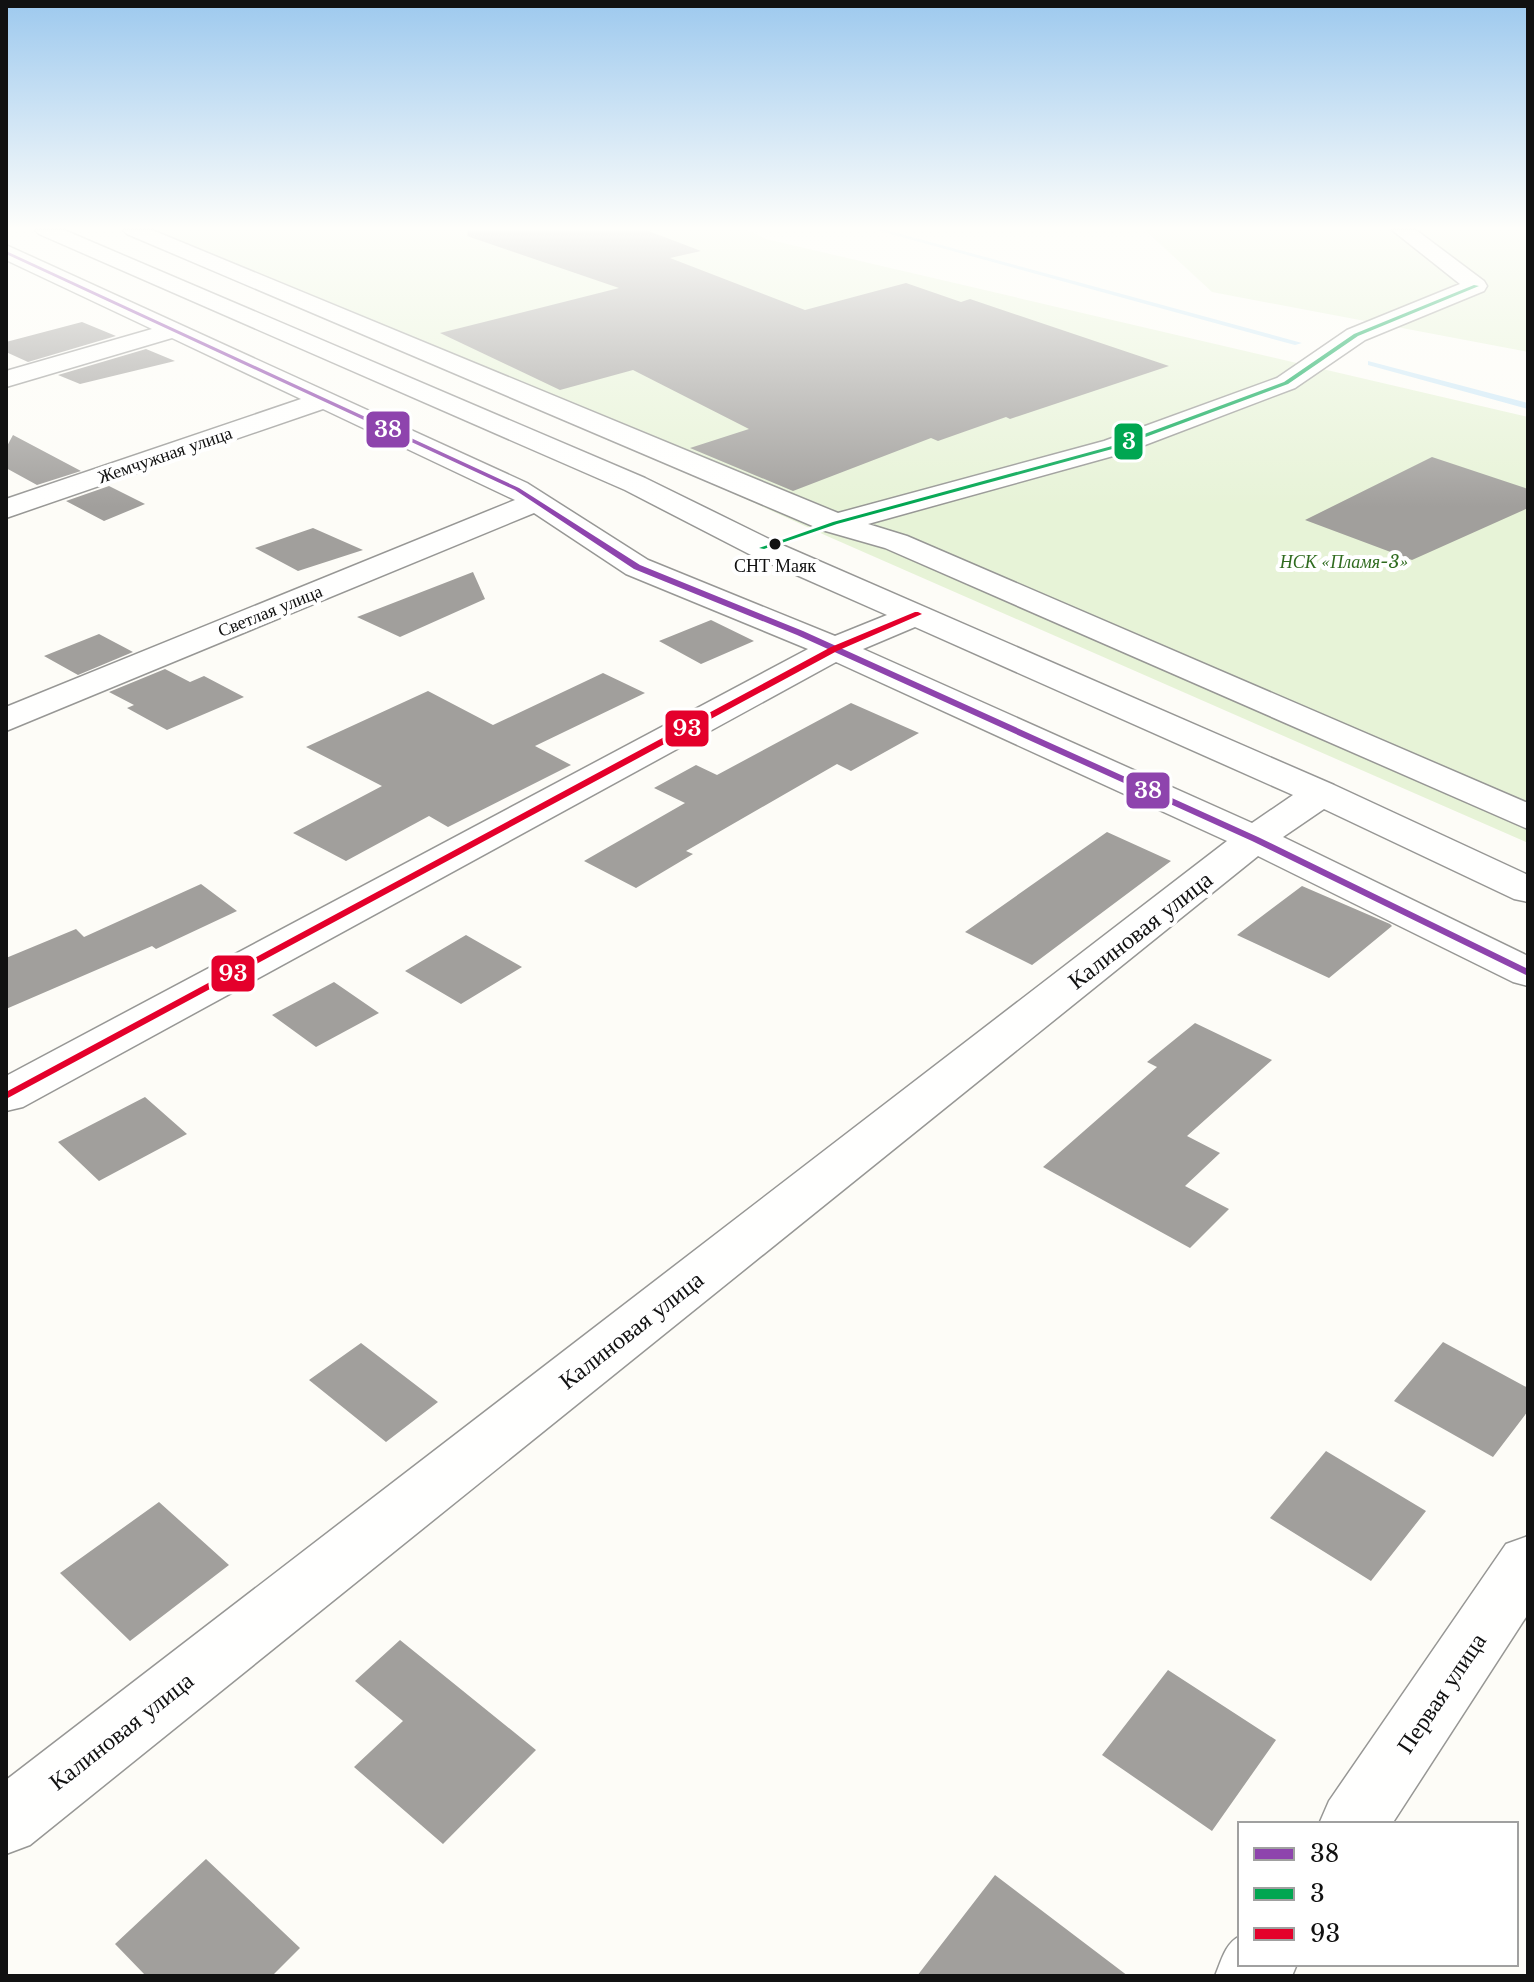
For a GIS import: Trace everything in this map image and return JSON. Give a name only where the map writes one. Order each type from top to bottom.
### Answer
[{"type":"street","points":[[152,322],[517,489],[534,503],[637,567],[834,649],[1255,839],[1528,973]]},
{"type":"street","points":[[256,322],[621,478],[762,548],[1321,793],[1528,890]]},
{"type":"street","points":[[355,322],[835,523],[896,542],[1528,817]]},
{"type":"street","points":[[762,548],[835,523],[1114,447],[1286,383],[1356,335],[1387,322]]},
{"type":"street","points":[[6,379],[171,331]]},
{"type":"street","name":"Жемчужная улица","points":[[6,509],[323,400]]},
{"type":"street","name":"Светлая улица","points":[[6,720],[534,503]]},
{"type":"street","points":[[6,1096],[834,649],[918,614]]},
{"type":"street","name":"Калиновая улица","points":[[6,1822],[1255,839],[1321,793]]},
{"type":"street","name":"Первая улица","points":[[1354,1822],[1528,1562]]},
{"type":"green space","name":"НСК «Пламя-3»","points":[[357,322],[1123,322],[1528,417],[1528,843],[827,536]]},
{"type":"green space","points":[[1373,322],[1528,322],[1528,352]]},
{"type":"building","points":[[80,322],[116,336],[28,362],[6,352],[6,342]]},
{"type":"building","points":[[482,322],[1040,322],[1169,366],[938,441],[931,438],[793,491],[690,448],[749,429],[633,370],[560,390],[440,333]]},
{"type":"building","points":[[146,349],[175,361],[80,384],[58,375]]},
{"type":"building","points":[[13,435],[81,471],[37,485],[6,468],[6,448]]},
{"type":"building","points":[[1432,457],[1528,489],[1528,508],[1412,560],[1305,520]]},
{"type":"building","points":[[109,486],[145,504],[104,521],[66,501]]},
{"type":"building","points":[[313,528],[363,550],[298,571],[255,548]]},
{"type":"building","points":[[473,572],[485,599],[400,637],[357,617]]},
{"type":"building","points":[[711,620],[754,641],[701,664],[659,641]]},
{"type":"building","points":[[99,634],[133,652],[78,675],[44,656]]},
{"type":"building","points":[[165,669],[190,682],[204,676],[244,697],[167,730],[127,708],[134,705],[109,692]]},
{"type":"building","points":[[603,673],[645,693],[535,746],[571,765],[448,827],[429,816],[346,861],[293,833],[382,786],[306,747],[428,691],[493,725]]},
{"type":"building","points":[[851,703],[919,733],[851,771],[837,764],[686,851],[693,854],[636,888],[584,861],[685,803],[654,788],[696,765],[717,775]]},
{"type":"building","points":[[1107,832],[1171,861],[1032,965],[965,932]]},
{"type":"building","points":[[201,884],[237,911],[156,949],[152,946],[6,1009],[6,958],[76,929],[84,937]]},
{"type":"building","points":[[1302,886],[1392,926],[1329,978],[1237,935]]},
{"type":"building","points":[[466,935],[522,967],[461,1004],[405,971]]},
{"type":"building","points":[[334,982],[379,1013],[316,1047],[272,1015]]},
{"type":"building","points":[[1195,1023],[1272,1060],[1187,1136],[1220,1153],[1185,1186],[1229,1209],[1190,1248],[1043,1167],[1157,1067],[1147,1062]]},
{"type":"building","points":[[145,1097],[187,1134],[99,1181],[58,1142]]},
{"type":"building","points":[[1443,1342],[1528,1388],[1528,1411],[1493,1457],[1394,1401]]},
{"type":"building","points":[[361,1343],[438,1402],[386,1442],[309,1380]]},
{"type":"building","points":[[1326,1451],[1426,1511],[1371,1581],[1270,1518]]},
{"type":"building","points":[[159,1502],[229,1565],[130,1641],[60,1573]]},
{"type":"building","points":[[400,1640],[536,1750],[443,1844],[354,1767],[403,1721],[355,1681]]},
{"type":"building","points":[[1168,1670],[1276,1740],[1212,1831],[1102,1755]]},
{"type":"building","points":[[206,1859],[300,1948],[272,1976],[146,1976],[115,1944]]},
{"type":"building","points":[[995,1875],[1128,1976],[917,1976]]},
{"type":"waterway","points":[[1222,322],[1298,343]]},
{"type":"waterway","points":[[1371,363],[1528,406]]},
{"type":"transit line","name":"38","points":[[158,322],[517,489],[637,567],[800,633],[1255,839],[1528,973]]},
{"type":"transit line","name":"3","points":[[762,548],[835,523],[1114,447],[1286,383],[1356,335],[1387,322]]},
{"type":"transit line","name":"93","points":[[6,1096],[834,649],[918,614]]},
{"type":"place","name":"СНТ Маяк","points":[[775,544]]}]
